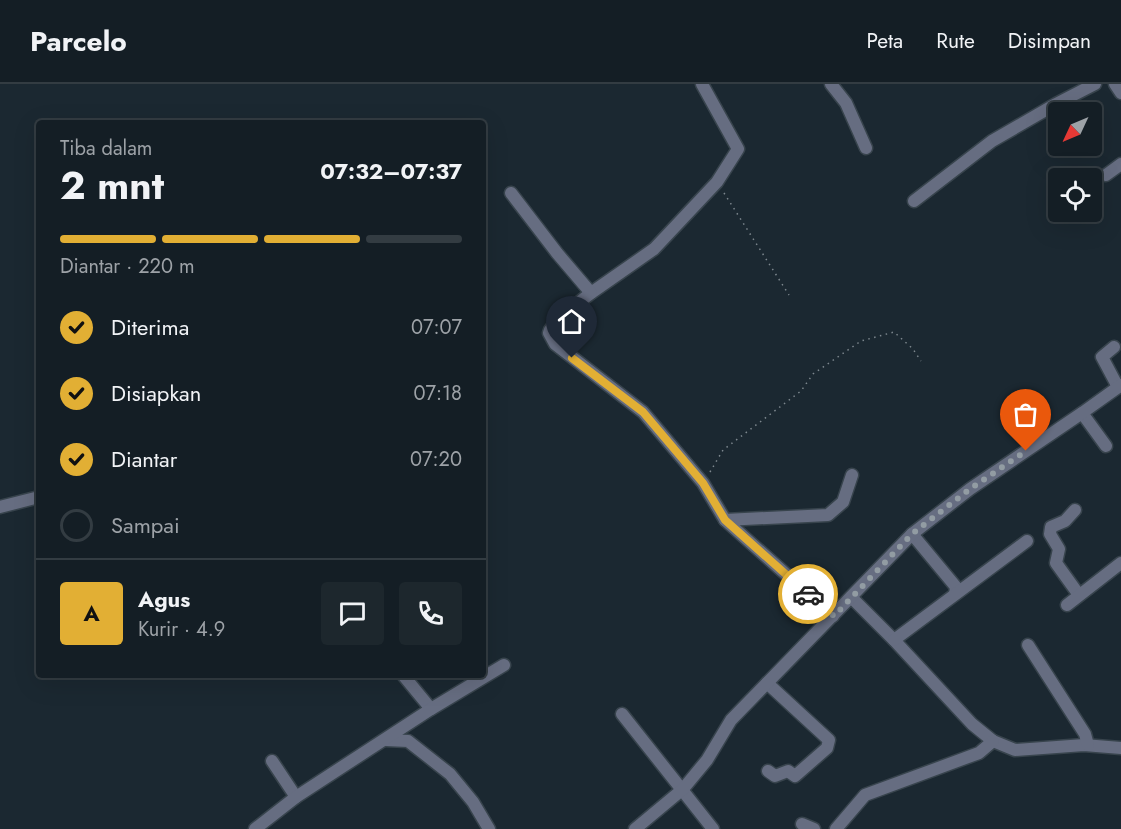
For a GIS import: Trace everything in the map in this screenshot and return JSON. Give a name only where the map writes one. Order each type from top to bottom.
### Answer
[{"type":"street","points":[[702,84],[738,149],[717,182],[654,249],[559,318],[549,333],[555,344],[643,412],[703,483],[725,520],[834,616]]},
{"type":"street","points":[[831,84],[846,103],[866,148]]},
{"type":"street","points":[[914,201],[992,141],[1095,84]]},
{"type":"street","points":[[1115,84],[1121,93]]},
{"type":"street","points":[[1106,175],[1121,164]]},
{"type":"street","points":[[512,193],[556,253],[591,293]]},
{"type":"street","points":[[635,829],[683,789],[707,760],[731,720],[912,534],[970,489],[1119,386],[1102,357],[1114,347]]},
{"type":"street","points":[[1082,413],[1106,446]]},
{"type":"street","points":[[725,520],[828,515],[843,502],[852,475]]},
{"type":"street","points":[[0,507],[36,498]]},
{"type":"street","points":[[1075,510],[1065,520],[1051,527],[1050,534],[1059,549],[1056,563],[1079,596]]},
{"type":"street","points":[[912,534],[956,587],[955,594]]},
{"type":"street","points":[[894,640],[1027,541]]},
{"type":"street","points":[[1067,605],[1121,563]]},
{"type":"street","points":[[851,597],[972,724],[993,741],[1015,750],[1088,745],[1121,748]]},
{"type":"street","points":[[1028,645],[1085,734],[1088,745]]},
{"type":"street","points":[[486,675],[504,664]]},
{"type":"street","points":[[406,678],[431,709]]},
{"type":"street","points":[[256,829],[296,797],[481,678]]},
{"type":"street","points":[[767,683],[829,740],[827,748],[795,777],[788,771],[775,776],[768,771]]},
{"type":"street","points":[[622,714],[713,829]]},
{"type":"street","points":[[386,740],[408,741],[450,774],[473,802],[489,829]]},
{"type":"street","points":[[836,829],[865,795],[980,753],[993,741]]},
{"type":"street","points":[[272,761],[296,797]]},
{"type":"path","points":[[717,182],[789,295]]},
{"type":"path","points":[[703,483],[723,450],[801,391],[813,374],[861,341],[894,332],[921,361]]},
{"type":"way so far","points":[[808,594],[834,616],[912,534],[970,489],[1026,451]]},
{"type":"route","points":[[572,358],[643,412],[703,483],[725,520],[808,594]]}]
